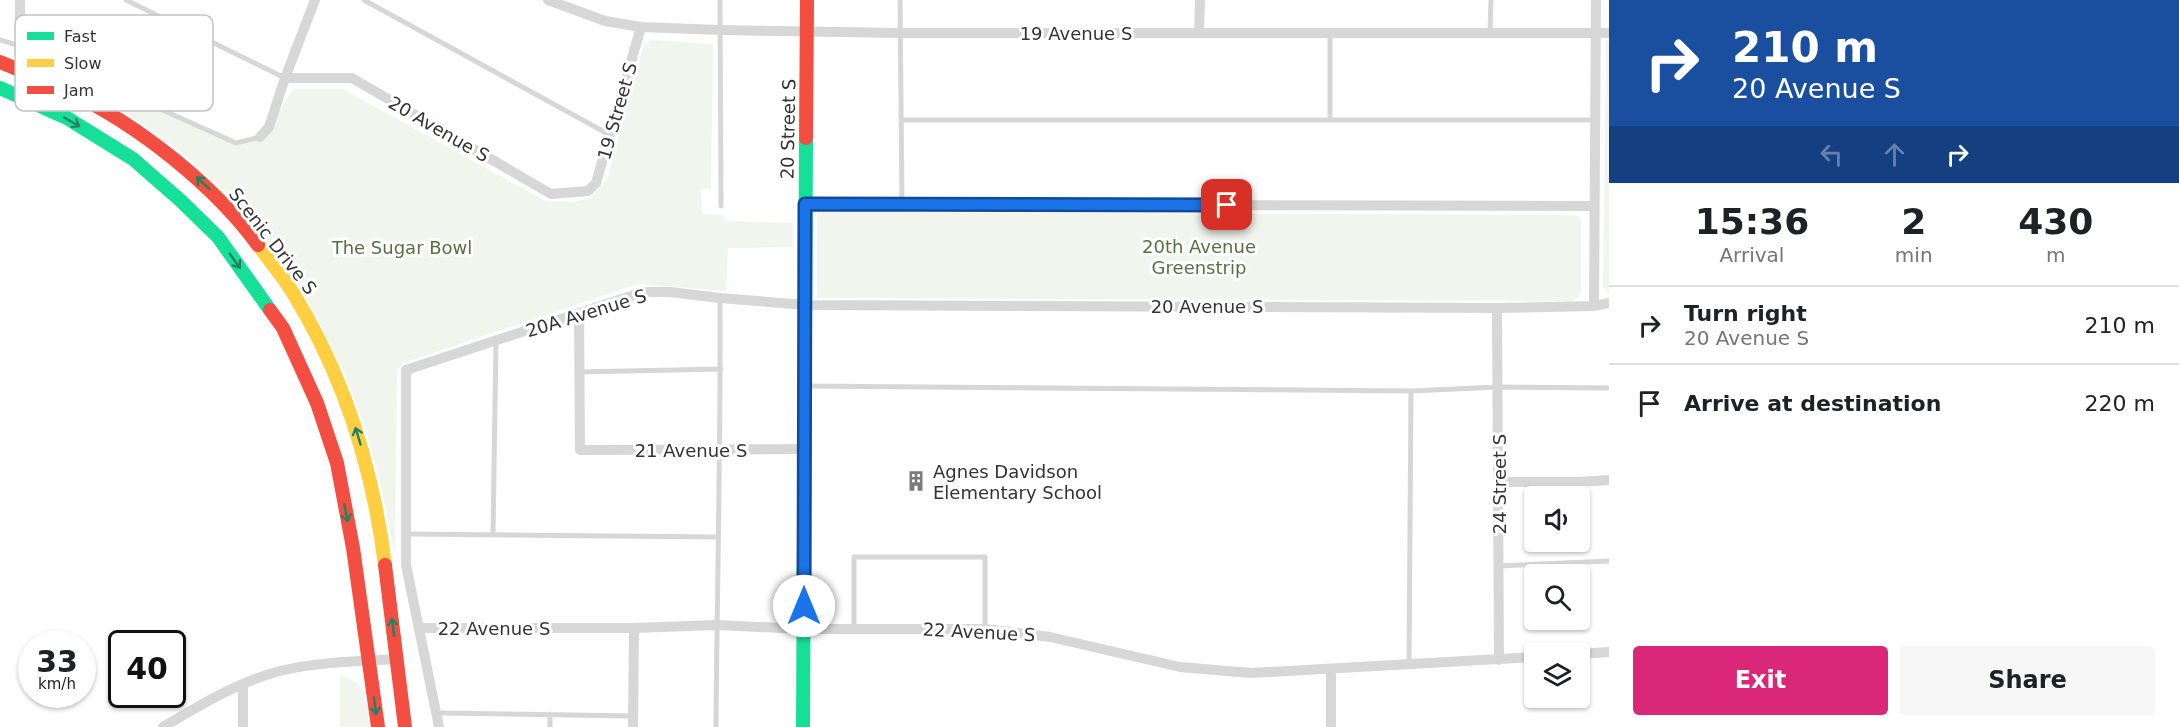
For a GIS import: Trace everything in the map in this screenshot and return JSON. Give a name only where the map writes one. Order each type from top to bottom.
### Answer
[{"type":"main road","name":"20 Street S","points":[[803,727],[807,0]]},
{"type":"main road","name":"Scenic Drive S","points":[[0,62],[15,67]]},
{"type":"main road","points":[[0,88],[15,95]]},
{"type":"main road","points":[[51,111],[67,118],[133,159],[180,200],[218,237],[283,328],[317,403],[337,464],[353,548],[378,727]]},
{"type":"main road","name":"Scenic Drive S","points":[[105,111],[156,144],[225,203],[281,274],[323,344],[336,372],[358,435],[376,508],[405,727]]},
{"type":"street","points":[[260,137],[269,128],[285,78],[315,0]]},
{"type":"street","name":"19 Avenue S","points":[[548,0],[605,21],[641,27],[720,30],[900,33],[1609,33]]},
{"type":"street","points":[[1200,0],[1200,33]]},
{"type":"street","points":[[1594,306],[1596,0]]},
{"type":"street","name":"19 Street S","points":[[588,191],[596,183],[641,27]]},
{"type":"street","name":"20 Avenue S","points":[[285,78],[352,78],[551,194],[588,191]]},
{"type":"street","points":[[805,204],[1594,206]]},
{"type":"street","name":"20A Avenue S","points":[[406,534],[406,370],[644,292],[670,292],[806,305]]},
{"type":"street","name":"20 Avenue S","points":[[806,305],[1497,308],[1594,306],[1609,303]]},
{"type":"street","name":"24 Street S","points":[[1497,308],[1499,660]]},
{"type":"street","points":[[579,314],[579,372]]},
{"type":"street","name":"21 Avenue S","points":[[579,372],[580,450],[803,449]]},
{"type":"street","points":[[1499,482],[1609,480]]},
{"type":"street","points":[[406,534],[406,565],[439,727]]},
{"type":"street","name":"22 Avenue S","points":[[420,628],[634,628],[717,625],[804,629],[985,629],[1050,637],[1180,667],[1251,673],[1524,658]]},
{"type":"street","points":[[633,721],[634,628]]},
{"type":"street","points":[[1590,653],[1609,652]]},
{"type":"street","points":[[163,727],[210,699],[263,676],[288,669],[396,658]]},
{"type":"street","points":[[1331,670],[1331,727]]},
{"type":"street","points":[[243,685],[243,727]]},
{"type":"lane","points":[[126,0],[159,15]]},
{"type":"lane","points":[[364,0],[610,135]]},
{"type":"lane","points":[[720,0],[720,206]]},
{"type":"lane","points":[[900,0],[902,204]]},
{"type":"lane","points":[[1490,33],[1491,0]]},
{"type":"lane","points":[[1330,33],[1330,120]]},
{"type":"lane","points":[[0,40],[15,44]]},
{"type":"lane","points":[[213,41],[285,78]]},
{"type":"lane","points":[[165,111],[236,143],[260,137]]},
{"type":"lane","points":[[902,120],[1595,120]]},
{"type":"lane","points":[[716,727],[721,450],[720,298]]},
{"type":"lane","points":[[493,535],[496,342]]},
{"type":"lane","points":[[579,372],[720,369]]},
{"type":"lane","points":[[804,386],[1411,390],[1498,387],[1609,388]]},
{"type":"lane","points":[[1409,666],[1411,390]]},
{"type":"lane","points":[[406,534],[718,537]]},
{"type":"lane","points":[[854,628],[854,557],[985,557],[985,629]]},
{"type":"lane","points":[[1499,566],[1609,561]]},
{"type":"lane","points":[[437,712],[549,714],[633,721]]},
{"type":"lane","points":[[549,714],[550,727]]},
{"type":"green space","name":"The Sugar Bowl","points":[[653,40],[713,44],[711,189],[701,189],[702,214],[724,215],[725,221],[793,223],[793,247],[728,248],[726,291],[638,284],[403,363],[397,371],[395,555],[381,485],[356,402],[339,361],[296,283],[243,212],[212,180],[169,143],[121,111],[166,111],[236,143],[255,136],[263,130],[293,89],[343,89],[546,201],[573,202],[590,198],[607,179],[644,44]]},
{"type":"green space","points":[[1606,41],[1609,41],[1609,294],[1603,287]]},
{"type":"green space","name":"20th Avenue Greenstrip","points":[[817,212],[1572,215],[1578,216],[1581,220],[1581,292],[1578,298],[1571,301],[817,298]]},
{"type":"green space","points":[[340,676],[357,684],[365,694],[370,727],[340,727]]},
{"type":"traffic: fast","points":[[0,88],[15,95]]},
{"type":"traffic: fast","points":[[51,111],[67,118],[133,159],[180,200],[218,237],[270,310]]},
{"type":"traffic: fast","points":[[803,727],[806,138]]},
{"type":"traffic: slow","points":[[258,245],[293,293],[327,357],[341,390],[354,424],[373,494],[385,565]]},
{"type":"traffic: jam","points":[[806,138],[807,0]]},
{"type":"traffic: jam","points":[[0,62],[15,69]]},
{"type":"traffic: jam","points":[[104,111],[173,158],[220,200],[258,245]]},
{"type":"traffic: jam","points":[[270,310],[283,328],[317,403],[337,463],[353,548],[378,727]]},
{"type":"traffic: jam","points":[[385,565],[405,727]]},
{"type":"place","name":"Agnes Davidson Elementary School","points":[[916,481]]},
{"type":"route","points":[[804,606],[805,204],[1227,205]]}]
